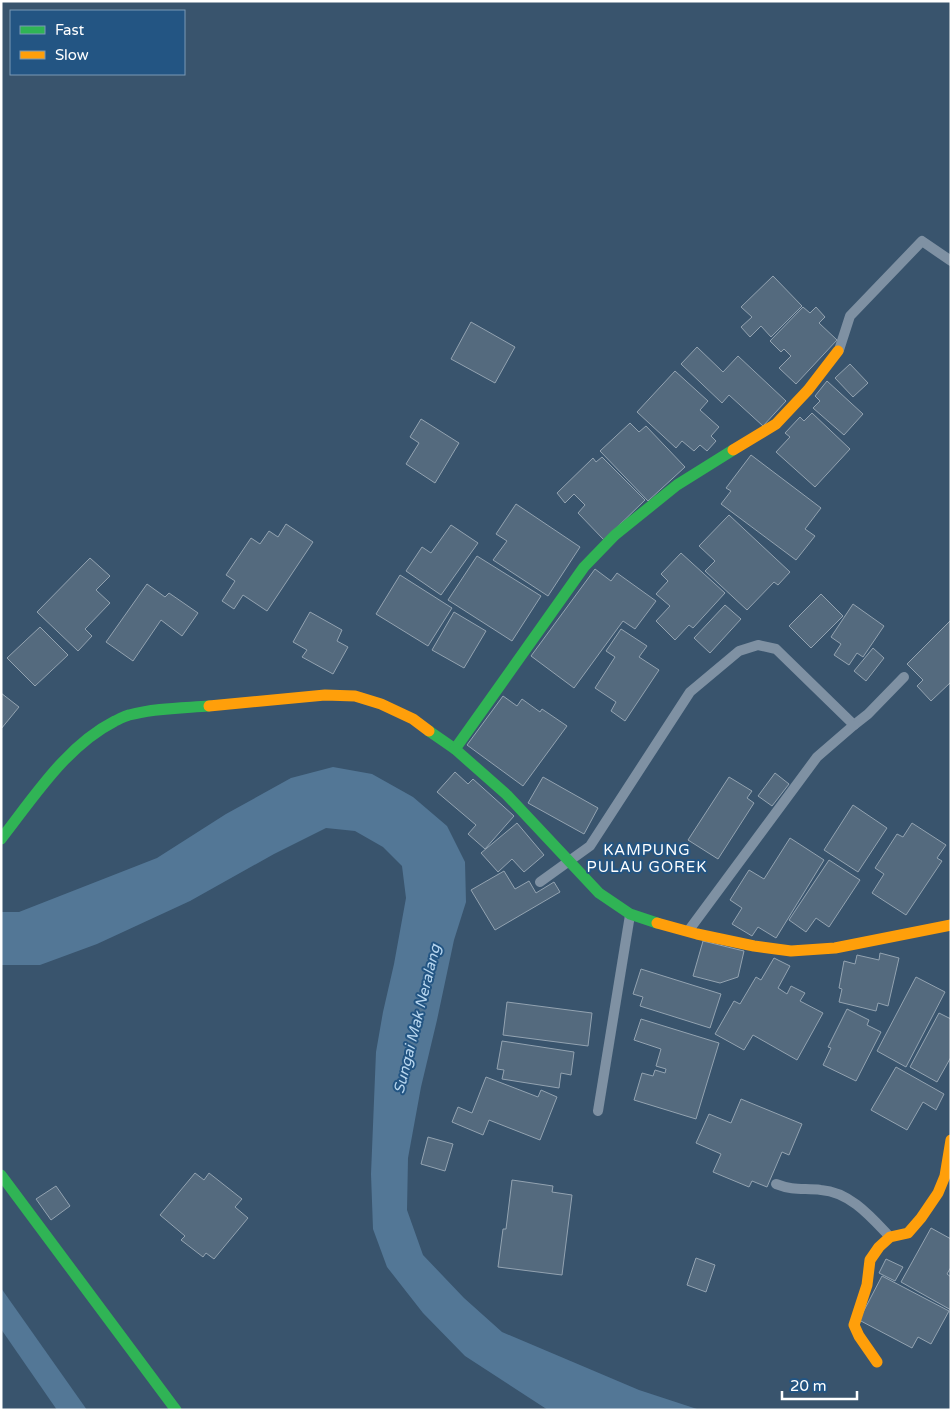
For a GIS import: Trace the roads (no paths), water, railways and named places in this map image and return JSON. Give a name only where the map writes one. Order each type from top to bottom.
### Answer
[{"type":"street","points":[[455,749],[584,567],[601,549],[615,535],[677,485],[776,424],[808,390],[838,351]]},
{"type":"street","points":[[1,839],[58,767],[84,742],[106,726],[128,715],[160,710],[325,695],[355,696],[381,704],[413,719],[455,749],[507,795],[599,893],[630,914],[687,931],[754,946],[791,951],[844,947],[951,924]]},
{"type":"street","points":[[877,1362],[859,1336],[854,1325],[867,1285],[870,1260],[879,1247],[890,1237],[908,1233],[938,1193],[945,1176],[951,1140]]},
{"type":"street","points":[[1,1174],[176,1410]]},
{"type":"lane","points":[[838,351],[850,316],[922,241],[951,261]]},
{"type":"lane","points":[[540,882],[590,846],[690,692],[739,651],[758,645],[776,649],[854,725]]},
{"type":"lane","points":[[687,931],[817,756],[868,714],[904,677]]},
{"type":"lane","points":[[598,1111],[630,914]]},
{"type":"lane","points":[[776,1184],[794,1189],[822,1190],[838,1194],[868,1214],[890,1237]]},
{"type":"water","name":"Sungai Mak Neralang","points":[[333,767],[372,774],[413,797],[447,826],[465,862],[466,902],[454,940],[421,1087],[408,1158],[407,1210],[423,1255],[464,1298],[502,1332],[639,1390],[700,1410],[548,1410],[465,1356],[423,1313],[387,1267],[373,1229],[371,1174],[376,1052],[406,898],[402,866],[383,847],[355,831],[326,828],[274,854],[190,901],[97,944],[40,965],[1,965],[1,912],[19,912],[157,858],[226,814],[291,778]]},
{"type":"water","points":[[1,1288],[87,1410],[57,1410],[1,1329]]},
{"type":"district","name":"KAMPUNG PULAU GOREK","points":[[647,858]]}]
